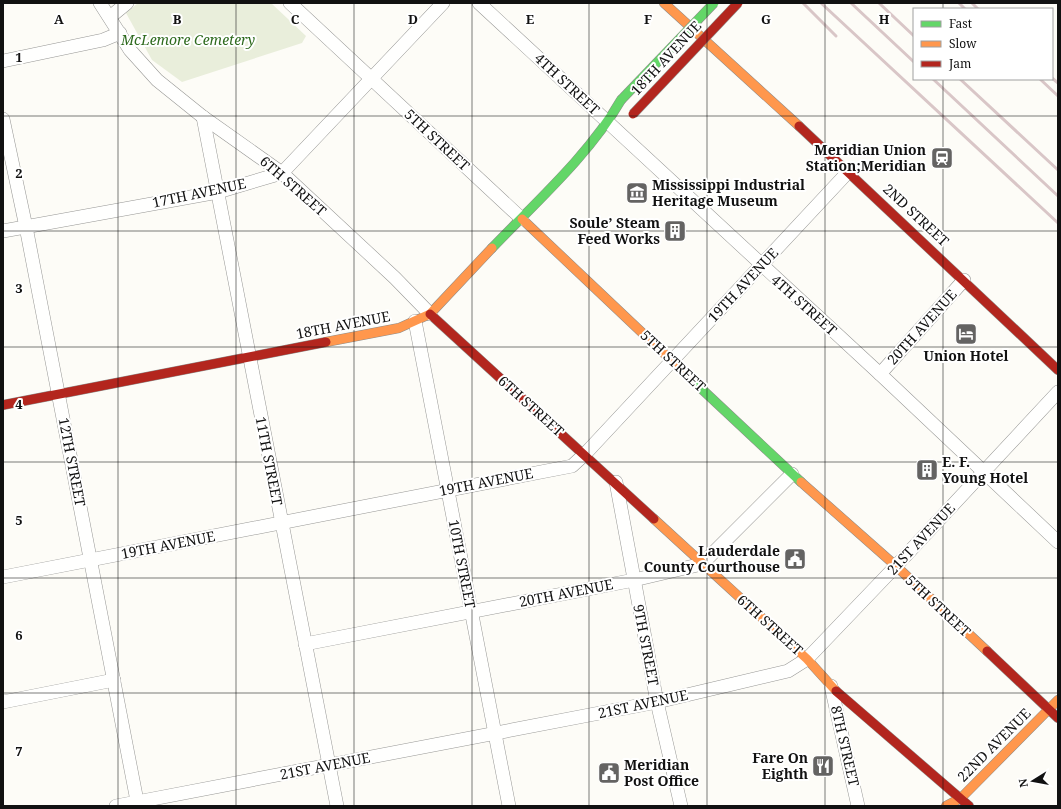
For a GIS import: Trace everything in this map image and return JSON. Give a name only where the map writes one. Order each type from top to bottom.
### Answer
[{"type":"street","name":"6TH STREET","points":[[100,3],[144,66],[157,80],[203,117],[282,173],[395,278],[430,314],[586,454],[702,564],[807,659],[831,686],[969,806]]},
{"type":"street","points":[[110,17],[127,3]]},
{"type":"street","name":"5TH STREET","points":[[290,3],[522,218],[792,474],[896,566],[1058,718]]},
{"type":"street","points":[[282,173],[443,3]]},
{"type":"street","name":"4TH STREET","points":[[479,3],[622,118],[761,266],[880,374],[1058,542]]},
{"type":"street","name":"2ND STREET","points":[[664,3],[849,171],[1058,370]]},
{"type":"street","name":"18TH AVENUE","points":[[622,118],[621,100],[714,3]]},
{"type":"street","name":"18TH AVENUE","points":[[3,405],[399,328],[430,314],[522,218],[738,3]]},
{"type":"street","points":[[3,61],[104,40],[120,33]]},
{"type":"street","name":"11TH STREET","points":[[203,117],[337,806]]},
{"type":"street","name":"12TH STREET","points":[[3,118],[59,394],[138,804]]},
{"type":"street","name":"19TH AVENUE","points":[[3,577],[572,466],[586,454],[849,171]]},
{"type":"street","name":"17TH AVENUE","points":[[3,231],[218,192],[282,173]]},
{"type":"street","name":"20TH AVENUE","points":[[880,374],[964,280]]},
{"type":"street","name":"10TH STREET","points":[[415,321],[509,806]]},
{"type":"street","name":"21ST AVENUE","points":[[116,806],[138,804],[329,765],[657,702],[788,671],[807,659],[1058,392]]},
{"type":"street","points":[[702,564],[792,474]]},
{"type":"street","name":"9TH STREET","points":[[616,482],[657,702],[680,806]]},
{"type":"street","name":"20TH AVENUE","points":[[305,644],[634,580],[702,564]]},
{"type":"street","points":[[3,702],[114,680]]},
{"type":"street","name":"8TH STREET","points":[[831,686],[858,806]]},
{"type":"street","name":"22ND AVENUE","points":[[946,806],[961,798],[1058,700]]},
{"type":"green space","name":"McLemore Cemetery","points":[[138,3],[271,3],[306,36],[302,43],[182,82],[152,60],[126,13]]},
{"type":"railway","points":[[803,3],[836,36]]},
{"type":"railway","points":[[821,3],[1058,223]]},
{"type":"railway","points":[[851,3],[913,61]]},
{"type":"railway","points":[[879,3],[913,35]]},
{"type":"railway","points":[[959,3],[964,8]]},
{"type":"railway","points":[[972,3],[977,8]]},
{"type":"railway","points":[[1053,79],[1058,83]]},
{"type":"railway","points":[[934,80],[1058,196]]},
{"type":"railway","points":[[961,80],[1058,170]]},
{"type":"railway","points":[[1041,80],[1058,96]]},
{"type":"traffic: fast","points":[[621,100],[714,3]]},
{"type":"traffic: fast","points":[[492,248],[544,196],[578,159],[594,140],[621,100]]},
{"type":"traffic: fast","points":[[691,379],[801,482]]},
{"type":"traffic: slow","points":[[664,3],[799,126]]},
{"type":"traffic: slow","points":[[522,219],[691,379]]},
{"type":"traffic: slow","points":[[326,342],[399,328],[430,314],[492,248]]},
{"type":"traffic: slow","points":[[801,482],[896,566],[987,651]]},
{"type":"traffic: slow","points":[[654,519],[807,659],[836,691]]},
{"type":"traffic: slow","points":[[946,806],[961,798],[1058,700]]},
{"type":"traffic: jam","points":[[633,114],[738,3]]},
{"type":"traffic: jam","points":[[799,126],[1058,370]]},
{"type":"traffic: jam","points":[[430,314],[654,519]]},
{"type":"traffic: jam","points":[[3,405],[326,342]]},
{"type":"traffic: jam","points":[[987,651],[1058,718]]},
{"type":"traffic: jam","points":[[836,691],[969,806]]},
{"type":"place","name":"Meridian Union Station;Meridian","points":[[942,158]]},
{"type":"place","name":"Mississippi Industrial Heritage Museum","points":[[637,193]]},
{"type":"place","name":"Soule’ Steam Feed Works","points":[[675,231]]},
{"type":"place","name":"Union Hotel","points":[[966,334]]},
{"type":"place","name":"E. F. Young Hotel","points":[[927,470]]},
{"type":"place","name":"Lauderdale County Courthouse","points":[[795,559]]},
{"type":"place","name":"Fare On Eighth","points":[[823,766]]},
{"type":"place","name":"Meridian Post Office","points":[[609,773]]}]
